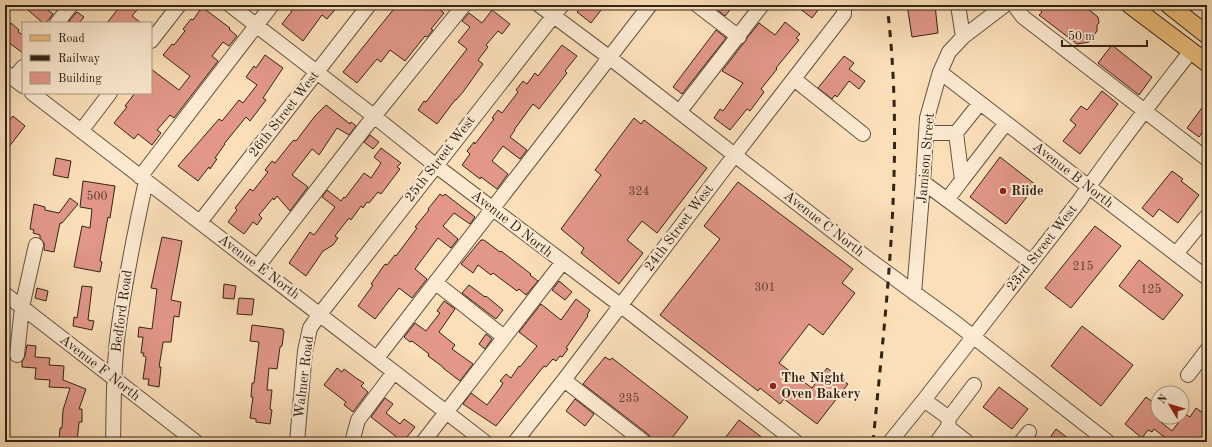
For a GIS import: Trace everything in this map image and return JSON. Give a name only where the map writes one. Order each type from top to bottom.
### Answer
[{"type":"main road","points":[[1130,5],[1207,63]]},
{"type":"main road","points":[[1169,5],[1207,35]]},
{"type":"street","points":[[58,22],[71,5]]},
{"type":"street","points":[[152,40],[179,5]]},
{"type":"street","name":"Avenue D North","points":[[230,5],[435,165],[562,263],[620,305],[796,442]]},
{"type":"street","points":[[143,179],[272,5]]},
{"type":"street","name":"26th Street West","points":[[200,222],[369,5]]},
{"type":"street","points":[[258,266],[367,125],[464,5]]},
{"type":"street","name":"Avenue C North","points":[[539,5],[558,10],[610,58],[1108,442]]},
{"type":"street","points":[[377,358],[650,5]]},
{"type":"street","points":[[697,5],[738,37]]},
{"type":"street","points":[[680,111],[762,5]]},
{"type":"street","points":[[958,5],[963,37]]},
{"type":"street","name":"Jamison Street","points":[[914,293],[927,118],[940,72],[949,52],[963,37],[1005,5]]},
{"type":"street","points":[[1014,5],[1023,17],[1207,159]]},
{"type":"street","name":"25th Street West","points":[[320,314],[435,165],[558,10]]},
{"type":"street","name":"24th Street West","points":[[514,442],[564,380],[735,154],[794,79],[844,10]]},
{"type":"street","name":"23rd Street West","points":[[890,442],[1079,201],[1144,111],[1192,51]]},
{"type":"street","points":[[14,79],[22,68]]},
{"type":"street","name":"Avenue B North","points":[[940,72],[1207,278]]},
{"type":"street","points":[[794,79],[863,134]]},
{"type":"street","name":"Avenue E North","points":[[33,94],[486,442]]},
{"type":"street","points":[[81,131],[109,94]]},
{"type":"street","points":[[962,180],[956,133],[980,103]]},
{"type":"street","points":[[947,200],[1006,123]]},
{"type":"street","points":[[926,132],[956,133]]},
{"type":"street","name":"Bedford Road","points":[[113,442],[115,379],[119,326],[143,179]]},
{"type":"street","points":[[923,182],[1031,262]]},
{"type":"street","points":[[1176,254],[1206,217]]},
{"type":"street","points":[[17,355],[22,307],[36,245]]},
{"type":"street","points":[[423,442],[562,263]]},
{"type":"street","points":[[436,283],[504,337]]},
{"type":"street","name":"Avenue F North","points":[[5,294],[196,442]]},
{"type":"street","name":"Walmer Road","points":[[297,442],[305,351],[310,328],[320,314]]},
{"type":"street","points":[[1188,375],[1207,350]]},
{"type":"street","points":[[352,442],[358,420],[394,372]]},
{"type":"street","points":[[564,380],[644,442]]},
{"type":"street","points":[[937,442],[974,385]]},
{"type":"street","points":[[924,400],[967,442]]},
{"type":"building","points":[[22,5],[41,5],[53,14],[47,22],[42,22]]},
{"type":"building","points":[[121,5],[141,5],[132,16],[140,22],[108,22]]},
{"type":"building","points":[[284,5],[339,5],[327,19],[322,15],[303,41],[282,24],[292,11]]},
{"type":"building","points":[[397,5],[434,5],[444,13],[431,29],[433,30],[427,37],[425,36],[405,61],[390,50],[381,62],[377,59],[357,83],[343,72]]},
{"type":"building","points":[[583,5],[605,5],[591,23],[577,12]]},
{"type":"building","points":[[711,5],[734,5],[725,16]]},
{"type":"building","points":[[795,5],[822,5],[812,18]]},
{"type":"building","points":[[907,5],[935,5],[938,33],[912,37]]},
{"type":"building","points":[[1037,5],[1083,5],[1098,17],[1099,23],[1097,25],[1097,31],[1089,42],[1077,44],[1039,15],[1042,12]]},
{"type":"building","points":[[202,7],[230,28],[229,29],[237,36],[229,46],[223,42],[212,56],[218,61],[174,118],[170,115],[157,130],[161,133],[152,145],[138,134],[134,139],[114,123],[127,107],[125,106],[134,94],[152,94],[152,70],[179,90],[190,76],[163,55],[172,44],[174,45],[185,31],[183,29],[191,19],[193,20]]},
{"type":"building","points":[[492,10],[510,24],[502,34],[498,31],[486,45],[488,47],[478,60],[483,64],[437,124],[418,110],[424,101],[426,102],[467,49],[458,42],[470,27],[462,21],[469,13],[482,23]]},
{"type":"building","points":[[77,12],[84,17],[80,22],[69,21]]},
{"type":"building","points":[[5,22],[10,25],[11,23],[19,30],[18,32],[22,34],[22,52],[5,40]]},
{"type":"building","points":[[785,22],[800,34],[796,38],[799,40],[761,89],[764,92],[750,111],[747,109],[730,130],[714,118],[720,109],[723,111],[743,83],[722,71],[759,23],[775,35]]},
{"type":"building","points":[[716,30],[726,38],[682,94],[673,87]]},
{"type":"building","points":[[562,45],[577,56],[565,71],[567,73],[539,109],[533,104],[510,137],[527,150],[520,159],[503,146],[492,161],[508,174],[497,189],[481,177],[480,179],[462,165],[470,154],[467,151],[474,142],[475,144],[494,119],[492,118],[498,110],[502,113],[518,92],[516,90],[523,81],[527,84],[535,73],[538,76]]},
{"type":"building","points":[[1112,45],[1152,77],[1139,95],[1098,63]]},
{"type":"building","points":[[265,55],[283,68],[263,98],[266,100],[250,121],[246,117],[224,144],[215,158],[217,159],[210,169],[209,167],[198,181],[178,166],[219,119],[222,121],[239,100],[243,103],[257,85],[246,77],[254,66],[256,68]]},
{"type":"building","points":[[844,56],[854,63],[849,69],[865,81],[859,89],[849,81],[837,97],[835,95],[832,99],[818,88]]},
{"type":"building","points":[[1102,91],[1118,104],[1080,154],[1063,141],[1076,125],[1070,120],[1081,106],[1087,110]]},
{"type":"building","points":[[1207,101],[1207,126],[1199,137],[1187,128]]},
{"type":"building","points":[[326,105],[350,124],[351,122],[356,126],[349,135],[337,128],[319,155],[312,149],[292,175],[308,187],[290,211],[277,196],[274,200],[273,198],[259,215],[262,218],[257,225],[253,222],[244,234],[228,222],[237,210],[235,208],[250,189],[253,191],[268,172],[265,170],[272,161],[275,163],[291,143],[294,140],[296,141],[315,116]]},
{"type":"building","points":[[13,116],[25,126],[5,152],[5,125]]},
{"type":"building","points":[[634,118],[641,124],[644,120],[707,168],[657,233],[642,221],[627,240],[643,253],[619,284],[581,253],[584,248],[561,229],[601,175],[595,170]]},
{"type":"building","points":[[370,135],[379,142],[373,149],[364,142]]},
{"type":"building","points":[[381,148],[401,163],[397,167],[400,169],[381,194],[378,192],[363,208],[361,206],[351,220],[349,218],[335,236],[338,238],[333,245],[323,251],[306,276],[289,263],[310,232],[314,235],[335,207],[322,197],[327,190],[341,201],[364,173],[371,178],[381,163],[374,157]]},
{"type":"building","name":"Riide","points":[[1000,157],[1036,185],[1006,224],[970,197]]},
{"type":"building","points":[[56,158],[71,161],[68,178],[53,175]]},
{"type":"building","points":[[1172,171],[1183,179],[1181,181],[1199,195],[1178,223],[1159,209],[1153,217],[1142,208]]},
{"type":"building","points":[[83,181],[115,186],[110,218],[108,217],[100,261],[102,262],[100,272],[74,267],[82,226],[90,228],[92,209],[80,207]]},
{"type":"building","points":[[738,182],[853,269],[842,283],[855,293],[823,335],[809,324],[779,363],[812,388],[827,368],[848,384],[817,424],[784,399],[780,404],[760,388],[758,391],[660,315],[720,239],[704,226]]},
{"type":"building","points":[[440,194],[443,196],[445,194],[475,217],[470,224],[454,213],[443,226],[458,239],[451,248],[438,238],[415,269],[427,279],[412,298],[399,288],[375,319],[358,306],[373,285],[371,284],[385,264],[387,265],[395,255],[396,256],[417,228],[415,227]]},
{"type":"building","points":[[70,198],[78,204],[62,223],[60,223],[54,252],[44,250],[44,243],[40,238],[40,235],[33,233],[34,230],[30,229],[34,204],[45,207],[45,210],[59,213]]},
{"type":"building","points":[[1095,226],[1121,246],[1071,308],[1045,288]]},
{"type":"building","points":[[162,237],[182,241],[171,300],[181,302],[179,317],[174,316],[171,342],[163,342],[159,367],[161,367],[159,387],[148,385],[149,379],[143,379],[146,358],[143,356],[144,353],[141,353],[143,337],[138,337],[139,327],[152,329],[157,289],[151,288]]},
{"type":"building","points":[[481,240],[484,240],[500,252],[501,251],[538,281],[526,295],[519,289],[517,291],[493,273],[491,275],[478,265],[473,273],[461,264]]},
{"type":"building","points":[[1139,260],[1183,295],[1163,320],[1119,286]]},
{"type":"building","points":[[559,281],[572,292],[565,300],[552,290]]},
{"type":"building","points":[[224,284],[236,286],[234,299],[223,298]]},
{"type":"building","points":[[469,285],[485,297],[486,296],[503,310],[496,319],[462,293]]},
{"type":"building","points":[[82,286],[92,287],[88,320],[94,321],[92,330],[73,326],[74,317],[77,318]]},
{"type":"building","points":[[37,288],[48,291],[46,301],[35,298]]},
{"type":"building","points":[[239,298],[254,299],[252,315],[237,314]]},
{"type":"building","points":[[576,299],[590,310],[587,315],[588,316],[566,348],[568,349],[562,357],[560,356],[556,361],[553,359],[546,367],[544,366],[496,426],[463,404],[471,393],[487,405],[503,383],[500,381],[506,374],[511,378],[519,366],[520,367],[537,346],[519,332],[541,304],[561,320]]},
{"type":"building","points":[[444,301],[455,309],[439,332],[455,345],[452,349],[473,364],[460,381],[428,356],[429,354],[404,337],[415,323],[426,331],[440,313],[437,311]]},
{"type":"building","points":[[252,325],[283,329],[284,331],[277,369],[269,368],[267,390],[272,390],[270,424],[256,422],[256,419],[250,418],[253,397],[251,397],[252,383],[254,383],[259,342],[250,341]]},
{"type":"building","points":[[1082,326],[1133,365],[1101,406],[1051,366]]},
{"type":"building","points":[[486,334],[492,339],[485,349],[479,344]]},
{"type":"building","points":[[27,345],[36,346],[35,357],[50,358],[49,365],[64,366],[63,380],[86,389],[79,409],[82,409],[82,422],[79,422],[77,442],[59,442],[60,428],[62,428],[63,410],[70,388],[49,387],[50,380],[35,379],[36,368],[22,367]]},
{"type":"building","points":[[605,357],[610,360],[612,358],[688,417],[669,442],[652,442],[649,435],[583,384]]},
{"type":"building","points":[[337,368],[342,372],[344,369],[364,383],[361,386],[368,392],[353,412],[344,405],[346,402],[324,385]]},
{"type":"building","points":[[999,387],[1028,409],[1012,429],[983,407]]},
{"type":"building","points":[[1146,397],[1150,400],[1150,425],[1164,425],[1172,431],[1177,425],[1190,425],[1190,417],[1196,408],[1207,416],[1207,442],[1171,442],[1154,429],[1152,432],[1148,430],[1142,438],[1125,424]]},
{"type":"building","points":[[385,398],[393,404],[386,413],[400,424],[404,419],[415,427],[403,442],[371,417]]},
{"type":"building","points":[[575,399],[594,414],[585,426],[566,411]]},
{"type":"building","points":[[739,420],[768,442],[722,442]]},
{"type":"building","points":[[1056,429],[1073,442],[1059,442],[1051,436]]},
{"type":"railway","points":[[873,442],[884,333],[892,224],[894,169],[892,60],[887,5]]},
{"type":"place","name":"Riide","points":[[1003,191]]},
{"type":"place","name":"The Night Oven Bakery","points":[[773,386]]}]
